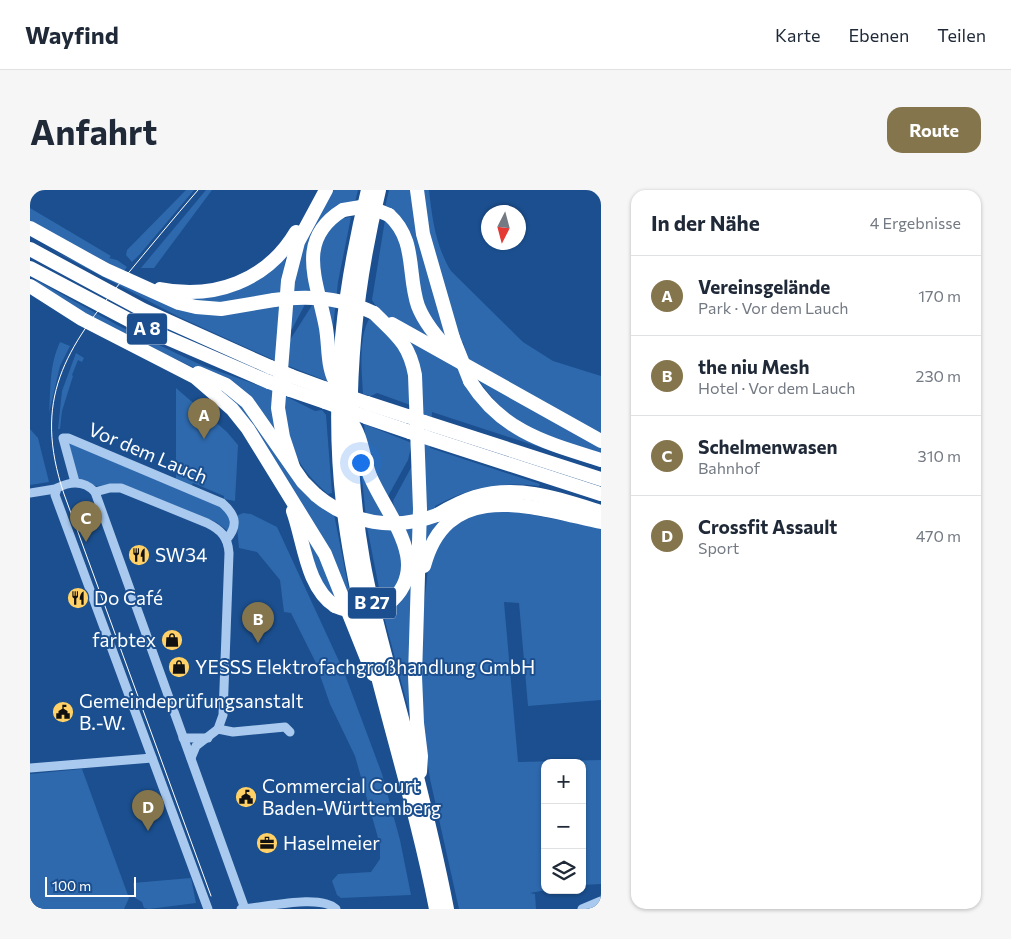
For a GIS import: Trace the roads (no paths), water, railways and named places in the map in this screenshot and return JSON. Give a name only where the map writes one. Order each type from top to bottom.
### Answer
[{"type":"highway","points":[[293,467],[283,437],[278,408],[286,299],[294,256],[326,190]]},
{"type":"highway","name":"B 27","points":[[368,190],[347,295],[339,389],[340,458],[348,538],[363,612],[412,802],[436,909]]},
{"type":"highway","name":"B 27","points":[[379,190],[356,303],[351,358],[349,418],[354,498],[363,562],[377,625],[419,784],[447,909]]},
{"type":"highway","points":[[417,190],[423,234],[453,338],[470,381],[490,408],[512,426],[538,439],[601,460]]},
{"type":"highway","points":[[339,389],[331,372],[326,330],[312,258],[314,242],[320,230],[330,218],[343,210],[367,206],[378,208],[389,215],[402,229],[407,238],[413,285],[422,316],[443,344],[460,361]]},
{"type":"highway","points":[[132,282],[191,293],[216,290],[241,283],[263,270],[280,254],[303,221],[316,209]]},
{"type":"highway","name":"A 8","points":[[30,228],[132,282],[180,303],[209,309],[232,308],[296,297],[319,298],[352,304],[460,361],[601,441]]},
{"type":"highway","name":"A 8","points":[[30,249],[151,314],[270,367],[291,383],[324,402],[407,416],[601,479]]},
{"type":"highway","name":"A 8","points":[[30,268],[144,328],[269,382],[324,388],[410,432],[601,494]]},
{"type":"highway","name":"A 8","points":[[30,286],[82,319],[156,355],[220,382],[239,395],[316,495],[348,515],[373,523],[399,524],[437,515],[466,500],[487,494],[511,491],[540,495],[601,512]]},
{"type":"highway","points":[[374,314],[402,340],[410,355],[414,376],[420,509],[415,676],[417,723],[422,756],[419,784]]},
{"type":"highway","points":[[156,355],[195,377],[226,404],[248,430],[325,554],[367,665],[385,696]]},
{"type":"highway","points":[[287,491],[315,583],[324,597],[335,606],[350,611],[362,612],[388,604],[404,585],[409,560],[404,543],[368,471],[358,430],[349,418]]},
{"type":"highway","name":"A 8","points":[[540,495],[558,493],[601,500]]},
{"type":"highway","points":[[417,596],[428,554],[435,538],[456,517],[474,508],[495,504],[512,504],[601,522]]},
{"type":"street","name":"Vor dem Lauch","points":[[75,482],[62,438],[68,438],[222,504],[232,513],[235,525],[234,531],[226,540],[229,553],[223,707],[218,729]]},
{"type":"street","points":[[30,493],[55,489],[75,482],[87,485],[95,492],[245,909]]},
{"type":"street","points":[[95,492],[110,488],[121,488],[218,528],[226,540]]},
{"type":"street","points":[[55,489],[56,497],[208,909]]},
{"type":"street","points":[[190,758],[196,746],[218,729],[233,732],[286,727],[290,732]]},
{"type":"street","points":[[183,738],[208,738]]},
{"type":"street","points":[[30,768],[152,758]]},
{"type":"street","points":[[582,909],[601,901]]},
{"type":"street","points":[[240,909],[304,902],[329,903],[336,909]]},
{"type":"tram line","points":[[198,190],[104,303],[71,352],[60,377],[53,403],[52,430],[55,460],[64,494],[211,896]]},
{"type":"place","name":"Vereinsgelände","points":[[204,439]]},
{"type":"place","name":"Schelmenwasen","points":[[86,542]]},
{"type":"place","name":"SW34","points":[[139,555]]},
{"type":"place","name":"Do Café","points":[[78,598]]},
{"type":"place","name":"farbtex","points":[[172,640]]},
{"type":"place","name":"the niu Mesh","points":[[258,643]]},
{"type":"place","name":"YESSS Elektrofachgroßhandlung GmbH","points":[[179,667]]},
{"type":"place","name":"Gemeindeprüfungsanstalt B.-W.","points":[[63,712]]},
{"type":"place","name":"Commercial Court Baden-Württemberg","points":[[246,797]]},
{"type":"place","name":"Crossfit Assault","points":[[148,831]]},
{"type":"place","name":"Haselmeier","points":[[267,843]]}]
